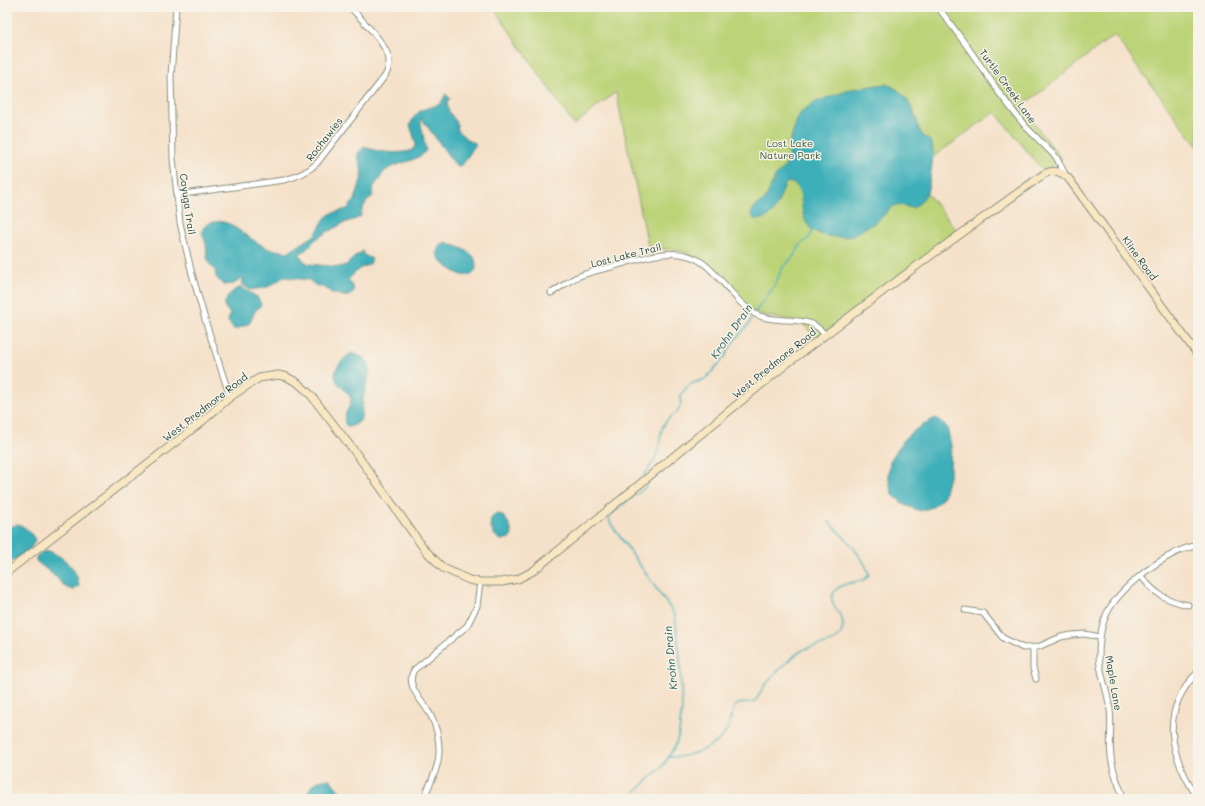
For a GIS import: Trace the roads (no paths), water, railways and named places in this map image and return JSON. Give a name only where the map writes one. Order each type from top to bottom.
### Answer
[{"type":"street","name":"Cayuga Trail","points":[[176,7],[171,76],[173,159],[176,195],[180,223],[192,274],[230,397]]},
{"type":"street","name":"Rochawies","points":[[176,195],[284,180],[307,172],[317,163],[385,76],[388,69],[389,59],[381,42],[350,7]]},
{"type":"street","name":"Turtle Creek Lane","points":[[938,7],[1024,126],[1056,157],[1065,174]]},
{"type":"street","name":"West Predmore Road","points":[[7,572],[199,424],[230,397],[249,384],[266,376],[278,375],[287,377],[298,383],[313,398],[358,456],[425,550],[443,568],[469,580],[480,582],[502,582],[518,579],[533,571],[784,366],[926,259],[1044,174],[1056,170],[1065,174]]},
{"type":"street","name":"Kline Road","points":[[1065,174],[1198,355]]},
{"type":"street","name":"Lost Lake Trail","points":[[551,293],[577,277],[598,270],[659,254],[686,255],[696,258],[712,270],[747,308],[755,313],[764,317],[804,322],[817,326],[826,335]]},
{"type":"street","name":"Maple Lane","points":[[1124,799],[1113,768],[1111,756],[1111,721],[1107,693],[1099,658],[1100,637],[1105,617],[1112,604],[1125,589],[1141,576],[1174,553],[1198,545]]},
{"type":"street","points":[[1141,576],[1155,593],[1174,602],[1188,605]]},
{"type":"street","points":[[423,799],[434,774],[439,751],[438,734],[431,716],[412,687],[410,682],[411,676],[414,670],[467,626],[477,606],[480,582]]},
{"type":"street","points":[[965,610],[984,613],[1003,638],[1023,648],[1033,648],[1072,635],[1085,634],[1100,637]]},
{"type":"street","points":[[1033,648],[1033,668],[1036,679]]},
{"type":"street","points":[[1197,794],[1182,770],[1175,753],[1172,729],[1174,710],[1179,697],[1188,683],[1198,672]]},
{"type":"water","points":[[884,84],[896,89],[905,97],[915,115],[920,131],[930,141],[932,146],[933,157],[929,184],[926,194],[921,202],[912,208],[896,205],[878,221],[850,236],[830,237],[816,232],[809,226],[805,220],[799,191],[795,185],[789,182],[785,184],[778,203],[771,214],[761,219],[754,219],[751,214],[753,209],[758,204],[764,202],[775,177],[787,164],[789,144],[797,119],[802,111],[815,102],[852,89]]},
{"type":"water","points":[[446,94],[450,99],[447,101],[448,110],[457,123],[458,131],[469,141],[476,144],[463,164],[458,167],[456,166],[421,118],[426,150],[423,154],[413,160],[394,166],[384,172],[374,186],[372,193],[373,196],[362,210],[361,216],[340,225],[325,234],[300,253],[303,260],[309,264],[339,267],[346,265],[363,251],[364,255],[372,259],[370,264],[359,269],[348,280],[353,286],[354,291],[349,296],[332,293],[325,288],[315,285],[309,280],[284,277],[268,287],[250,290],[242,284],[243,279],[241,278],[234,284],[223,285],[216,277],[215,270],[210,265],[207,257],[206,244],[202,233],[203,228],[210,223],[220,221],[230,224],[269,249],[289,252],[315,235],[325,218],[330,214],[347,209],[355,200],[362,176],[358,153],[364,147],[388,152],[407,152],[413,150],[416,144],[410,125],[413,119],[422,110],[440,104]]},
{"type":"water","points":[[446,242],[465,250],[474,257],[476,266],[474,272],[470,275],[458,273],[440,259],[437,254],[440,246]]},
{"type":"water","points":[[241,287],[257,297],[261,304],[255,311],[250,323],[237,329],[233,329],[228,321],[230,314],[224,306],[230,294]]},
{"type":"water","points":[[352,353],[361,356],[366,361],[370,371],[362,401],[361,419],[358,423],[349,427],[345,424],[345,416],[350,405],[350,396],[338,383],[335,374],[342,361]]},
{"type":"water","points":[[936,418],[947,427],[951,445],[950,473],[944,496],[933,507],[920,511],[905,505],[892,494],[888,475],[890,461],[904,439],[923,424]]},
{"type":"water","points":[[496,514],[500,514],[507,521],[512,535],[510,538],[501,540],[493,532],[490,524],[491,520]]},
{"type":"water","points":[[18,524],[28,530],[35,540],[31,548],[7,565],[7,528]]},
{"type":"water","points":[[49,551],[65,560],[73,569],[79,586],[74,590],[67,588],[36,561],[36,557],[42,552]]},
{"type":"water","points":[[330,779],[341,793],[340,799],[307,799],[309,790],[314,784]]},
{"type":"waterway","name":"Krohn Drain","points":[[642,478],[654,461],[659,447],[662,428],[667,420],[677,412],[681,404],[681,395],[687,387],[693,383],[705,379],[725,357],[733,342],[749,324],[752,317],[774,286],[783,267],[793,257],[802,243],[809,238],[813,230]]},
{"type":"waterway","name":"Krohn Drain","points":[[628,799],[661,768],[666,761],[676,744],[682,709],[680,658],[675,615],[609,519],[611,514],[647,486]]},
{"type":"waterway","points":[[669,757],[693,754],[717,742],[727,730],[733,710],[737,704],[751,703],[755,701],[765,685],[773,676],[801,651],[828,643],[838,638],[843,626],[840,615],[833,605],[833,595],[841,586],[864,580],[869,574],[857,553],[829,522]]},
{"type":"park label","name":"Lost Lake Nature Park","points":[[790,148]]}]
